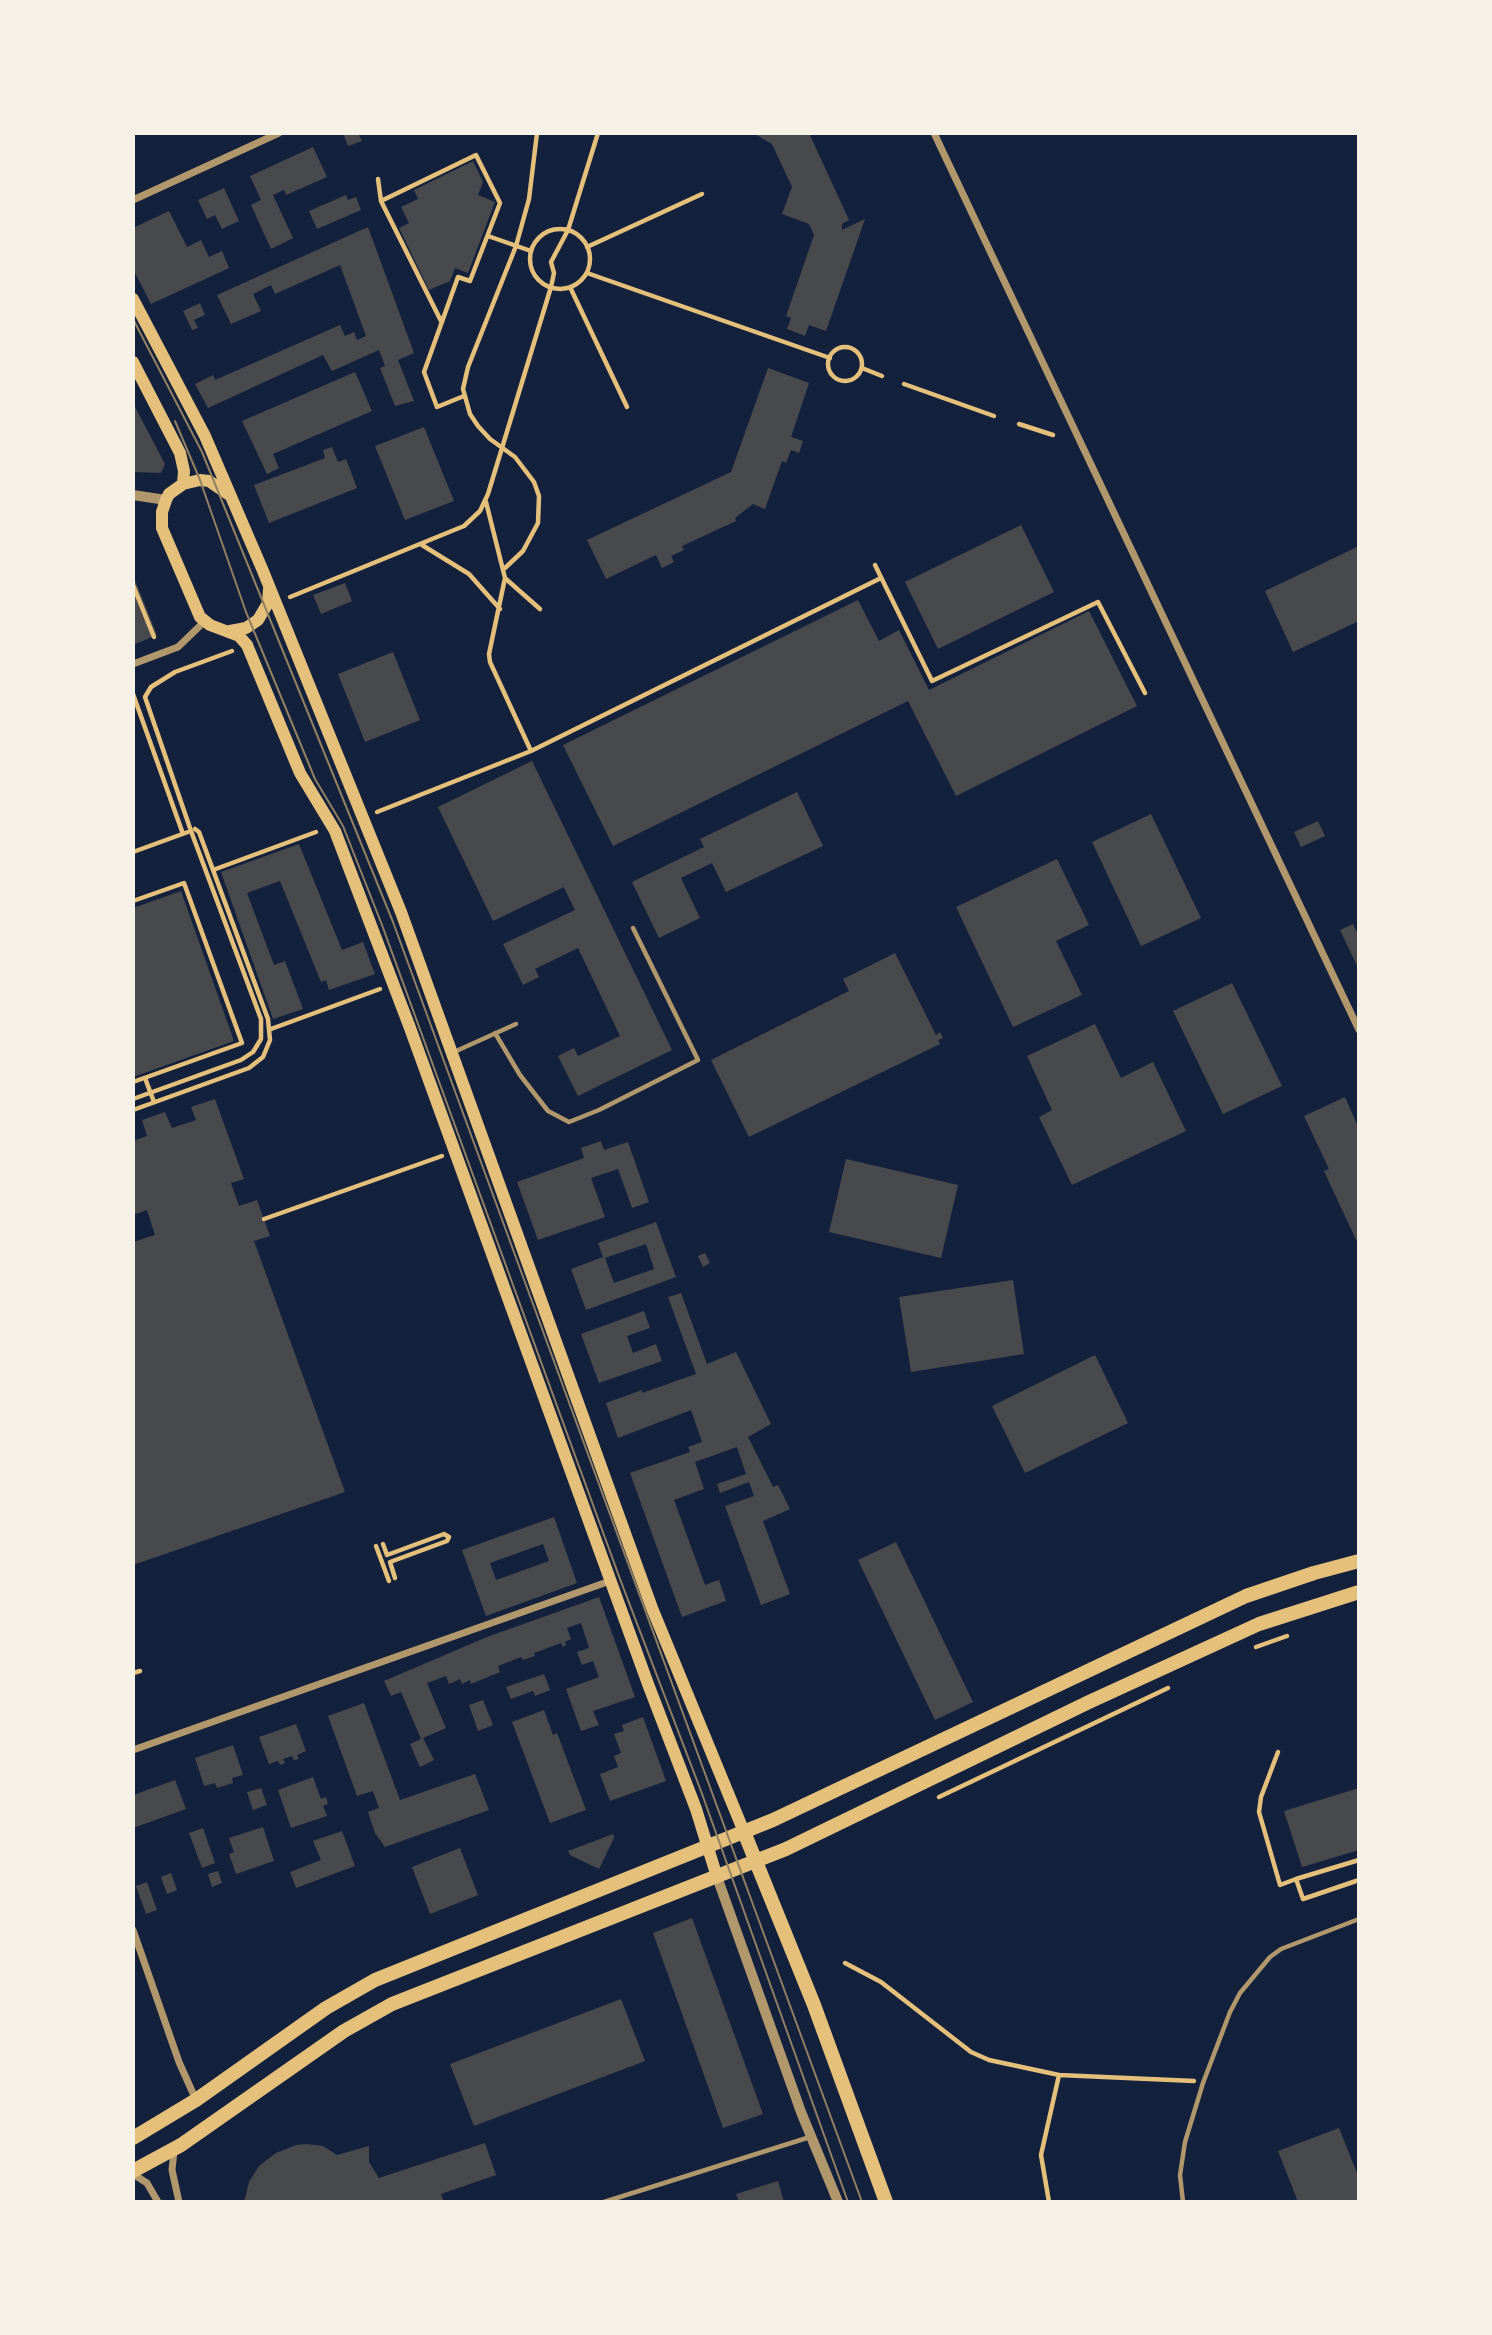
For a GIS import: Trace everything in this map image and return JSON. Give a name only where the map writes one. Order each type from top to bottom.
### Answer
[{"type":"main road","points":[[133,299],[205,436],[396,899],[652,1608],[817,2014],[886,2202]]},
{"type":"main road","points":[[133,362],[180,453],[184,471],[183,484]]},
{"type":"main road","points":[[233,500],[222,488],[209,481],[183,484],[169,494],[166,500],[162,512],[162,528],[197,611],[205,621],[239,636],[247,645],[300,773],[335,831],[424,1066],[717,1877]]},
{"type":"main road","points":[[229,631],[246,628],[263,614],[268,603],[267,582]]},
{"type":"main road","points":[[133,2138],[196,2100],[326,2008],[375,1980],[744,1832],[1246,1596],[1359,1561]]},
{"type":"main road","points":[[133,2172],[174,2150],[344,2031],[392,2004],[756,1861],[1259,1624],[1359,1592]]},
{"type":"street","points":[[133,200],[279,133]]},
{"type":"street","points":[[934,133],[1359,1030]]},
{"type":"street","points":[[133,495],[166,500]]},
{"type":"street","points":[[133,664],[177,647],[205,621]]},
{"type":"street","points":[[133,1750],[610,1581]]},
{"type":"street","points":[[717,1877],[811,2137],[838,2202]]},
{"type":"street","points":[[133,1930],[179,2062],[196,2100]]},
{"type":"street","points":[[174,2150],[172,2170],[179,2202]]},
{"type":"street","points":[[133,2172],[147,2183],[158,2202]]},
{"type":"lane","points":[[495,1034],[520,1075],[548,1111],[569,1122],[599,1110],[698,1060],[633,928]]},
{"type":"lane","points":[[453,1052],[516,1024]]},
{"type":"lane","points":[[1183,2202],[1180,2175],[1185,2142],[1203,2083],[1240,1993],[1270,1957],[1296,1942],[1359,1919]]},
{"type":"lane","points":[[604,2202],[811,2137]]},
{"type":"path","points":[[505,568],[523,551],[530,540],[538,523],[539,496],[534,482],[515,457],[490,439],[470,414],[464,397],[464,380],[516,246],[530,199],[537,133]]},
{"type":"path","points":[[286,600],[470,523],[486,501],[551,287],[554,273],[551,262],[568,230],[598,133]]},
{"type":"path","points":[[381,201],[476,155],[500,203],[470,281],[458,277],[424,372],[437,407],[464,397]]},
{"type":"path","points":[[378,179],[381,201],[442,322]]},
{"type":"path","points":[[587,247],[702,194]]},
{"type":"path","points":[[568,230],[582,239],[587,247],[590,255],[587,273],[570,288],[551,287],[536,276],[532,268],[531,251],[547,233],[568,230]]},
{"type":"path","points":[[488,236],[531,251]]},
{"type":"path","points":[[587,273],[830,358]]},
{"type":"path","points":[[570,288],[627,407]]},
{"type":"path","points":[[842,348],[853,349],[860,356],[862,368],[852,380],[841,380],[829,369],[830,358],[842,348]]},
{"type":"path","points":[[862,368],[882,376]]},
{"type":"path","points":[[904,384],[994,415]]},
{"type":"path","points":[[1018,424],[1053,435]]},
{"type":"path","points":[[486,501],[505,568],[500,609],[489,654],[490,662],[531,751]]},
{"type":"path","points":[[421,545],[469,574],[500,609]]},
{"type":"path","points":[[875,565],[932,681],[1098,602],[1145,693]]},
{"type":"path","points":[[505,578],[540,609]]},
{"type":"path","points":[[373,814],[531,751],[881,578]]},
{"type":"path","points":[[133,585],[154,637]]},
{"type":"path","points":[[133,1098],[247,1056],[261,1039],[261,1019],[145,697],[151,687],[175,672],[236,649]]},
{"type":"path","points":[[133,694],[185,833],[133,852]]},
{"type":"path","points":[[213,870],[324,829]]},
{"type":"path","points":[[133,1110],[255,1065],[267,1051],[271,1029],[199,832],[195,830]]},
{"type":"path","points":[[133,901],[184,883],[242,1043],[133,1082]]},
{"type":"path","points":[[271,1029],[384,988]]},
{"type":"path","points":[[145,1077],[154,1102]]},
{"type":"path","points":[[264,1219],[446,1154]]},
{"type":"path","points":[[383,1544],[387,1555],[444,1534],[449,1537],[447,1541],[390,1562],[395,1578]]},
{"type":"path","points":[[376,1546],[388,1581]]},
{"type":"path","points":[[1250,1650],[1299,1632]]},
{"type":"path","points":[[133,1673],[140,1671]]},
{"type":"path","points":[[931,1801],[1180,1682]]},
{"type":"path","points":[[1278,1752],[1261,1797],[1259,1812],[1280,1885],[1359,1860]]},
{"type":"path","points":[[1296,1879],[1303,1899],[1359,1880]]},
{"type":"path","points":[[845,1963],[881,1982],[971,2052],[989,2060],[1059,2075],[1189,2080],[1203,2083]]},
{"type":"path","points":[[1049,2202],[1041,2155],[1059,2075]]},
{"type":"building","points":[[343,133],[358,133],[362,141],[348,146]]},
{"type":"building","points":[[753,133],[809,133],[849,220],[842,224],[842,230],[865,219],[826,331],[809,325],[805,336],[787,329],[791,318],[786,316],[814,235],[809,224],[782,214],[792,187],[772,144]]},
{"type":"building","points":[[313,147],[327,177],[286,195],[284,190],[273,195],[293,238],[271,249],[251,205],[261,200],[250,176]]},
{"type":"building","points":[[473,161],[483,182],[478,195],[495,202],[468,273],[455,268],[450,281],[429,290],[399,228],[409,223],[401,207],[418,199],[414,190]]},
{"type":"building","points":[[224,188],[239,221],[222,229],[215,215],[207,219],[198,200]]},
{"type":"building","points":[[346,195],[348,200],[356,197],[361,210],[317,229],[309,211]]},
{"type":"building","points":[[169,211],[187,247],[201,240],[209,257],[222,251],[229,268],[151,304],[133,269],[133,228]]},
{"type":"building","points":[[368,227],[414,353],[398,360],[414,401],[395,406],[380,368],[385,366],[379,350],[332,371],[323,355],[208,408],[195,384],[213,375],[215,380],[340,325],[345,336],[354,332],[357,340],[366,336],[340,265],[275,294],[271,285],[253,294],[261,311],[231,324],[217,295]]},
{"type":"building","points":[[200,303],[205,315],[194,320],[198,328],[192,330],[183,311]]},
{"type":"building","points":[[768,368],[809,383],[791,437],[803,441],[799,453],[791,450],[786,463],[782,461],[765,509],[753,504],[735,518],[736,521],[682,546],[684,550],[671,556],[674,562],[662,568],[656,555],[606,579],[587,540],[731,472]]},
{"type":"building","points":[[355,372],[372,411],[273,454],[279,468],[267,474],[242,421]]},
{"type":"building","points":[[133,403],[165,464],[161,473],[133,472]]},
{"type":"building","points":[[424,427],[454,501],[405,520],[375,446]]},
{"type":"building","points":[[332,447],[338,462],[346,459],[357,488],[269,523],[254,485],[325,458],[323,450]]},
{"type":"building","points":[[1021,525],[1054,592],[938,649],[905,582]]},
{"type":"building","points":[[1359,546],[1359,621],[1293,652],[1265,591]]},
{"type":"building","points":[[133,575],[157,635],[133,645]]},
{"type":"building","points":[[345,583],[352,601],[321,614],[313,595]]},
{"type":"building","points":[[858,600],[879,641],[899,630],[929,690],[1089,611],[1137,706],[956,796],[908,701],[613,846],[563,745]]},
{"type":"building","points":[[393,652],[420,720],[365,742],[338,674]]},
{"type":"building","points":[[532,761],[672,1050],[578,1096],[558,1056],[574,1048],[578,1056],[620,1036],[578,948],[535,969],[539,977],[523,985],[503,944],[575,910],[564,887],[493,921],[438,807]]},
{"type":"building","points":[[797,792],[823,846],[726,892],[712,863],[681,878],[700,918],[659,938],[632,882],[704,847],[700,839]]},
{"type":"building","points":[[1151,814],[1201,918],[1141,946],[1092,842]]},
{"type":"building","points":[[1318,821],[1325,836],[1301,847],[1294,832]]},
{"type":"building","points":[[299,844],[342,950],[363,942],[375,974],[329,990],[326,980],[321,982],[280,881],[247,893],[274,965],[285,961],[303,1009],[273,1019],[221,872]]},
{"type":"building","points":[[1057,859],[1089,925],[1056,941],[1082,995],[1013,1027],[956,907]]},
{"type":"building","points":[[181,891],[234,1041],[133,1077],[133,908]]},
{"type":"building","points":[[1353,924],[1359,936],[1359,970],[1340,930]]},
{"type":"building","points":[[895,953],[936,1035],[940,1032],[943,1038],[938,1040],[940,1044],[749,1137],[711,1060],[849,991],[843,979]]},
{"type":"building","points":[[1232,983],[1282,1086],[1223,1114],[1173,1011]]},
{"type":"building","points":[[1095,1024],[1121,1078],[1153,1062],[1186,1131],[1072,1185],[1039,1117],[1052,1110],[1027,1056]]},
{"type":"building","points":[[1345,1097],[1359,1129],[1359,1238],[1356,1240],[1324,1171],[1329,1169],[1304,1116]]},
{"type":"building","points":[[215,1099],[244,1179],[231,1183],[239,1206],[257,1200],[270,1236],[254,1241],[345,1492],[133,1565],[133,1242],[155,1235],[147,1210],[133,1215],[133,1141],[147,1136],[142,1120],[165,1112],[172,1128],[196,1120],[191,1107]]},
{"type":"building","points":[[601,1141],[604,1150],[628,1142],[649,1202],[632,1208],[618,1169],[591,1178],[605,1217],[538,1240],[517,1182],[584,1158],[581,1148]]},
{"type":"building","points":[[846,1159],[958,1185],[941,1258],[829,1232]]},
{"type":"building","points":[[656,1222],[676,1277],[586,1310],[571,1269],[603,1257],[598,1243]],"holes":[[[646,1244],[654,1269],[614,1283],[605,1258]]]},
{"type":"building","points":[[705,1253],[710,1263],[703,1267],[698,1256]]},
{"type":"building","points":[[1013,1280],[1024,1354],[911,1372],[899,1297]]},
{"type":"building","points":[[681,1293],[707,1364],[736,1352],[771,1424],[748,1437],[773,1487],[778,1485],[790,1509],[763,1521],[790,1594],[761,1605],[725,1506],[754,1496],[749,1482],[720,1493],[717,1484],[746,1474],[737,1447],[695,1462],[704,1489],[674,1500],[705,1585],[719,1580],[726,1601],[682,1617],[630,1473],[690,1452],[688,1447],[702,1442],[691,1410],[618,1438],[606,1403],[696,1374],[668,1297]]},
{"type":"building","points":[[644,1311],[650,1328],[627,1336],[633,1353],[656,1344],[662,1361],[599,1383],[581,1334]]},
{"type":"building","points":[[1095,1355],[1128,1423],[1025,1473],[992,1406]]},
{"type":"building","points":[[554,1517],[577,1583],[486,1616],[462,1550]],"holes":[[[543,1544],[549,1561],[496,1580],[490,1563]]]},
{"type":"building","points":[[896,1542],[973,1702],[935,1720],[858,1560]]},
{"type":"building","points":[[599,1597],[635,1697],[593,1711],[599,1725],[581,1731],[566,1689],[599,1677],[593,1661],[582,1665],[577,1652],[589,1648],[581,1623],[567,1628],[571,1639],[565,1642],[563,1647],[561,1643],[534,1653],[535,1656],[523,1660],[521,1657],[498,1666],[500,1672],[471,1684],[470,1680],[462,1684],[460,1679],[449,1684],[446,1676],[427,1683],[446,1728],[423,1738],[434,1760],[420,1767],[410,1744],[421,1739],[401,1692],[391,1696],[384,1681],[487,1637]]},
{"type":"building","points":[[544,1674],[550,1690],[535,1696],[533,1691],[511,1699],[506,1687]]},
{"type":"building","points":[[483,1700],[493,1725],[478,1731],[469,1705]]},
{"type":"building","points":[[364,1703],[400,1800],[475,1774],[489,1810],[385,1847],[375,1833],[368,1812],[379,1808],[373,1791],[357,1796],[328,1716]]},
{"type":"building","points":[[544,1710],[553,1735],[557,1733],[586,1810],[550,1823],[512,1722]]},
{"type":"building","points":[[643,1717],[666,1781],[610,1801],[600,1774],[618,1767],[614,1756],[621,1753],[614,1734],[624,1731],[622,1725]]},
{"type":"building","points":[[296,1724],[306,1751],[297,1755],[299,1759],[294,1760],[292,1756],[283,1759],[285,1763],[280,1765],[278,1761],[269,1764],[259,1737]]},
{"type":"building","points":[[233,1745],[243,1775],[232,1778],[233,1783],[217,1788],[215,1783],[204,1786],[195,1758]]},
{"type":"building","points":[[313,1777],[321,1799],[326,1797],[328,1804],[323,1806],[327,1816],[291,1828],[278,1790]]},
{"type":"building","points":[[175,1780],[186,1809],[133,1828],[133,1795]]},
{"type":"building","points":[[261,1788],[267,1805],[253,1810],[247,1792]]},
{"type":"building","points":[[1359,1788],[1359,1850],[1302,1867],[1284,1811]]},
{"type":"building","points":[[263,1827],[274,1861],[236,1874],[229,1854],[234,1852],[229,1838]]},
{"type":"building","points":[[203,1828],[215,1863],[202,1868],[189,1833]]},
{"type":"building","points":[[342,1831],[355,1866],[296,1888],[290,1872],[321,1860],[313,1841]]},
{"type":"building","points":[[613,1834],[614,1838],[599,1869],[570,1855],[568,1851]]},
{"type":"building","points":[[460,1848],[478,1895],[430,1914],[412,1867]]},
{"type":"building","points":[[218,1871],[222,1883],[212,1887],[208,1874]]},
{"type":"building","points":[[171,1873],[177,1890],[167,1894],[161,1877]]},
{"type":"building","points":[[147,1882],[157,1910],[146,1914],[136,1886]]},
{"type":"building","points":[[692,1918],[763,2114],[723,2128],[653,1933]]},
{"type":"building","points":[[621,1999],[645,2061],[474,2126],[450,2064]]},
{"type":"building","points":[[1339,2128],[1359,2178],[1359,2202],[1298,2202],[1278,2151]]},
{"type":"building","points":[[485,2143],[496,2175],[441,2194],[444,2202],[244,2202],[249,2182],[259,2166],[276,2153],[296,2145],[323,2146],[337,2155],[369,2146],[369,2162],[379,2178]]},
{"type":"building","points":[[778,2181],[784,2202],[739,2202],[736,2194]]},
{"type":"tram line","points":[[133,319],[202,452],[393,922],[862,2202]]},
{"type":"tram line","points":[[175,421],[200,480],[246,612],[315,779],[343,826],[382,925],[620,1579],[701,1791],[848,2202]]}]
